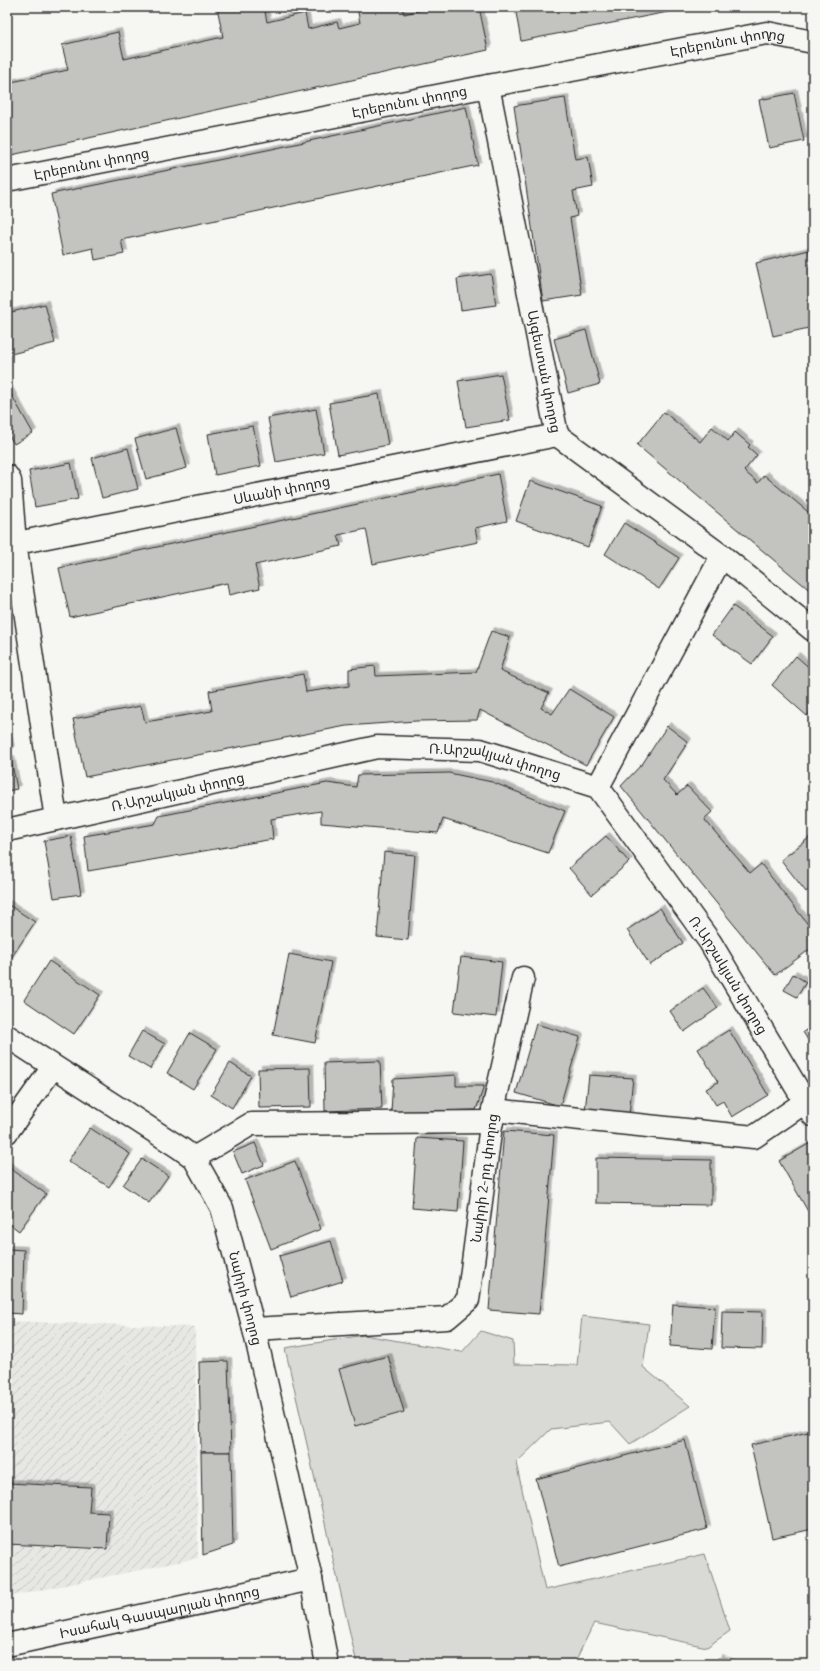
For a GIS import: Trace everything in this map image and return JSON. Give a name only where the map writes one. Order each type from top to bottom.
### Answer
[{"type":"street","name":"Էրեբունու փողոց","points":[[7,180],[767,33],[813,42]]},
{"type":"street","name":"Այգեստան փողոց","points":[[488,86],[557,435],[722,556],[813,630]]},
{"type":"street","name":"Սևանի փողոց","points":[[11,544],[557,435]]},
{"type":"street","points":[[7,476],[10,481],[11,544],[56,819]]},
{"type":"street","points":[[598,787],[722,556]]},
{"type":"street","name":"Ռ.Արշակյան փողոց","points":[[7,830],[377,747],[480,750],[598,787],[710,942],[809,1108]]},
{"type":"street","points":[[194,1158],[251,1124],[493,1116],[523,978]]},
{"type":"street","name":"Նաիրի փողոց","points":[[7,1036],[194,1158],[222,1208],[254,1329],[311,1578],[327,1664]]},
{"type":"street","points":[[7,1132],[53,1067]]},
{"type":"street","name":"Նաիրի 2-րդ փողոց","points":[[254,1329],[447,1318],[468,1300],[493,1116],[754,1137],[809,1108]]},
{"type":"street","name":"Իսահակ Գասպարյան փողոց","points":[[7,1645],[311,1578]]},
{"type":"shaded area","points":[[582,1316],[649,1324],[643,1367],[690,1406],[630,1444],[610,1422],[551,1429],[516,1463],[545,1590],[705,1554],[730,1631],[707,1647],[594,1623],[574,1664],[357,1664],[285,1348],[364,1335],[462,1352],[481,1331],[513,1341],[514,1364],[577,1365]]},
{"type":"shaded area","points":[[7,1321],[195,1327],[198,1558],[7,1597]]},
{"type":"building","points":[[217,7],[264,7],[267,22],[305,13],[308,29],[337,22],[339,28],[360,23],[357,7],[402,7],[404,14],[435,7],[479,7],[488,50],[7,156],[7,83],[68,70],[62,45],[118,32],[124,59],[223,37]]},
{"type":"building","points":[[515,7],[693,7],[521,41]]},
{"type":"building","points":[[794,93],[804,141],[769,148],[759,100]]},
{"type":"building","points":[[565,98],[575,159],[588,157],[593,187],[573,191],[577,216],[570,218],[582,295],[543,301],[514,106]]},
{"type":"building","points":[[466,107],[478,165],[121,240],[124,254],[95,260],[93,248],[63,255],[51,194],[272,149]]},
{"type":"building","points":[[809,250],[813,269],[813,327],[773,336],[756,263]]},
{"type":"building","points":[[491,274],[496,305],[461,310],[457,279]]},
{"type":"building","points":[[45,304],[55,343],[7,355],[7,313]]},
{"type":"building","points":[[586,330],[600,384],[568,393],[554,339]]},
{"type":"building","points":[[501,374],[510,420],[466,427],[458,381]]},
{"type":"building","points":[[7,387],[33,433],[14,444],[7,432]]},
{"type":"building","points":[[379,394],[388,445],[338,455],[329,403]]},
{"type":"building","points":[[316,409],[324,453],[276,462],[268,418]]},
{"type":"building","points":[[664,412],[700,442],[712,427],[728,441],[735,432],[750,445],[748,447],[757,455],[744,471],[758,483],[764,475],[813,516],[813,593],[637,445]]},
{"type":"building","points":[[253,426],[261,466],[215,475],[208,434]]},
{"type":"building","points":[[176,428],[187,468],[146,479],[135,439]]},
{"type":"building","points":[[128,448],[138,489],[102,498],[92,458]]},
{"type":"building","points":[[71,463],[78,499],[35,507],[29,471]]},
{"type":"building","points":[[498,474],[507,521],[475,528],[478,542],[373,564],[366,529],[338,535],[341,546],[255,565],[260,588],[229,595],[227,583],[70,617],[59,568]]},
{"type":"building","points":[[530,481],[602,506],[588,547],[516,521]]},
{"type":"building","points":[[624,523],[679,558],[659,589],[605,554]]},
{"type":"building","points":[[733,606],[773,636],[752,664],[712,635]]},
{"type":"building","points":[[491,631],[510,637],[500,671],[549,693],[541,708],[552,714],[569,689],[614,717],[586,765],[480,710],[477,720],[416,721],[346,726],[85,777],[73,719],[141,706],[145,722],[212,711],[209,691],[303,674],[306,692],[349,686],[349,669],[375,666],[376,676],[476,672]]},
{"type":"building","points":[[796,656],[813,671],[813,708],[807,716],[772,685]]},
{"type":"building","points":[[667,726],[688,742],[663,780],[677,795],[687,786],[712,812],[704,819],[750,873],[761,864],[813,931],[813,947],[775,975],[621,786],[643,763]]},
{"type":"building","points":[[7,732],[11,751],[7,751]]},
{"type":"building","points":[[11,759],[17,789],[7,791],[7,760]]},
{"type":"building","points":[[449,773],[492,782],[565,811],[548,853],[443,819],[438,833],[321,823],[321,811],[271,819],[273,839],[88,871],[84,836],[155,824],[159,816],[327,783],[356,787],[358,775]]},
{"type":"building","points":[[813,835],[813,886],[806,892],[781,860]]},
{"type":"building","points":[[71,836],[81,894],[54,898],[44,841]]},
{"type":"building","points":[[606,836],[629,862],[592,895],[569,868]]},
{"type":"building","points":[[384,852],[415,855],[408,940],[377,937]]},
{"type":"building","points":[[7,904],[35,922],[7,964]]},
{"type":"building","points":[[660,908],[683,943],[650,965],[627,930]]},
{"type":"building","points":[[289,954],[331,962],[315,1043],[273,1035]]},
{"type":"building","points":[[461,957],[502,962],[496,1017],[454,1012]]},
{"type":"building","points":[[49,961],[100,995],[74,1034],[24,1000]]},
{"type":"building","points":[[793,974],[806,982],[797,997],[784,990]]},
{"type":"building","points":[[703,988],[718,1008],[684,1032],[670,1011]]},
{"type":"building","points":[[536,1024],[580,1037],[560,1106],[516,1093]]},
{"type":"building","points":[[813,1026],[813,1048],[803,1032]]},
{"type":"building","points":[[729,1030],[768,1095],[732,1117],[723,1101],[716,1105],[706,1089],[718,1082],[698,1049]]},
{"type":"building","points":[[142,1031],[165,1044],[150,1069],[128,1056]]},
{"type":"building","points":[[190,1033],[217,1049],[193,1089],[167,1073]]},
{"type":"building","points":[[380,1061],[382,1109],[325,1111],[324,1063]]},
{"type":"building","points":[[230,1063],[251,1076],[232,1108],[211,1095]]},
{"type":"building","points":[[310,1068],[311,1107],[259,1108],[258,1069]]},
{"type":"building","points":[[456,1075],[456,1086],[484,1086],[476,1110],[391,1112],[393,1079]]},
{"type":"building","points":[[589,1075],[633,1078],[629,1115],[585,1111]]},
{"type":"building","points":[[90,1128],[130,1154],[109,1187],[68,1161]]},
{"type":"building","points":[[504,1131],[554,1135],[539,1314],[489,1310]]},
{"type":"building","points":[[417,1138],[463,1141],[458,1212],[412,1208]]},
{"type":"building","points":[[812,1142],[813,1144],[813,1220],[779,1161]]},
{"type":"building","points":[[255,1143],[264,1165],[242,1174],[233,1152]]},
{"type":"building","points":[[596,1158],[711,1160],[711,1205],[596,1203]]},
{"type":"building","points":[[142,1159],[168,1176],[149,1203],[123,1185]]},
{"type":"building","points":[[295,1161],[321,1229],[271,1249],[245,1180]]},
{"type":"building","points":[[7,1166],[46,1194],[19,1231],[7,1222]]},
{"type":"building","points":[[331,1241],[343,1281],[291,1297],[279,1256]]},
{"type":"building","points":[[7,1249],[24,1250],[22,1314],[7,1313]]},
{"type":"building","points":[[673,1304],[715,1307],[712,1349],[670,1346]]},
{"type":"building","points":[[722,1311],[763,1312],[762,1349],[721,1348]]},
{"type":"building","points":[[388,1356],[404,1412],[355,1426],[339,1369]]},
{"type":"building","points":[[228,1361],[231,1452],[201,1452],[199,1362]]},
{"type":"building","points":[[813,1431],[813,1529],[772,1538],[751,1445]]},
{"type":"building","points":[[685,1440],[707,1529],[559,1567],[536,1479]]},
{"type":"building","points":[[201,1452],[231,1452],[233,1545],[203,1555]]},
{"type":"building","points":[[7,1483],[91,1487],[89,1512],[109,1513],[107,1549],[7,1544]]},
{"type":"building","points":[[718,1658],[733,1664],[716,1664]]}]
